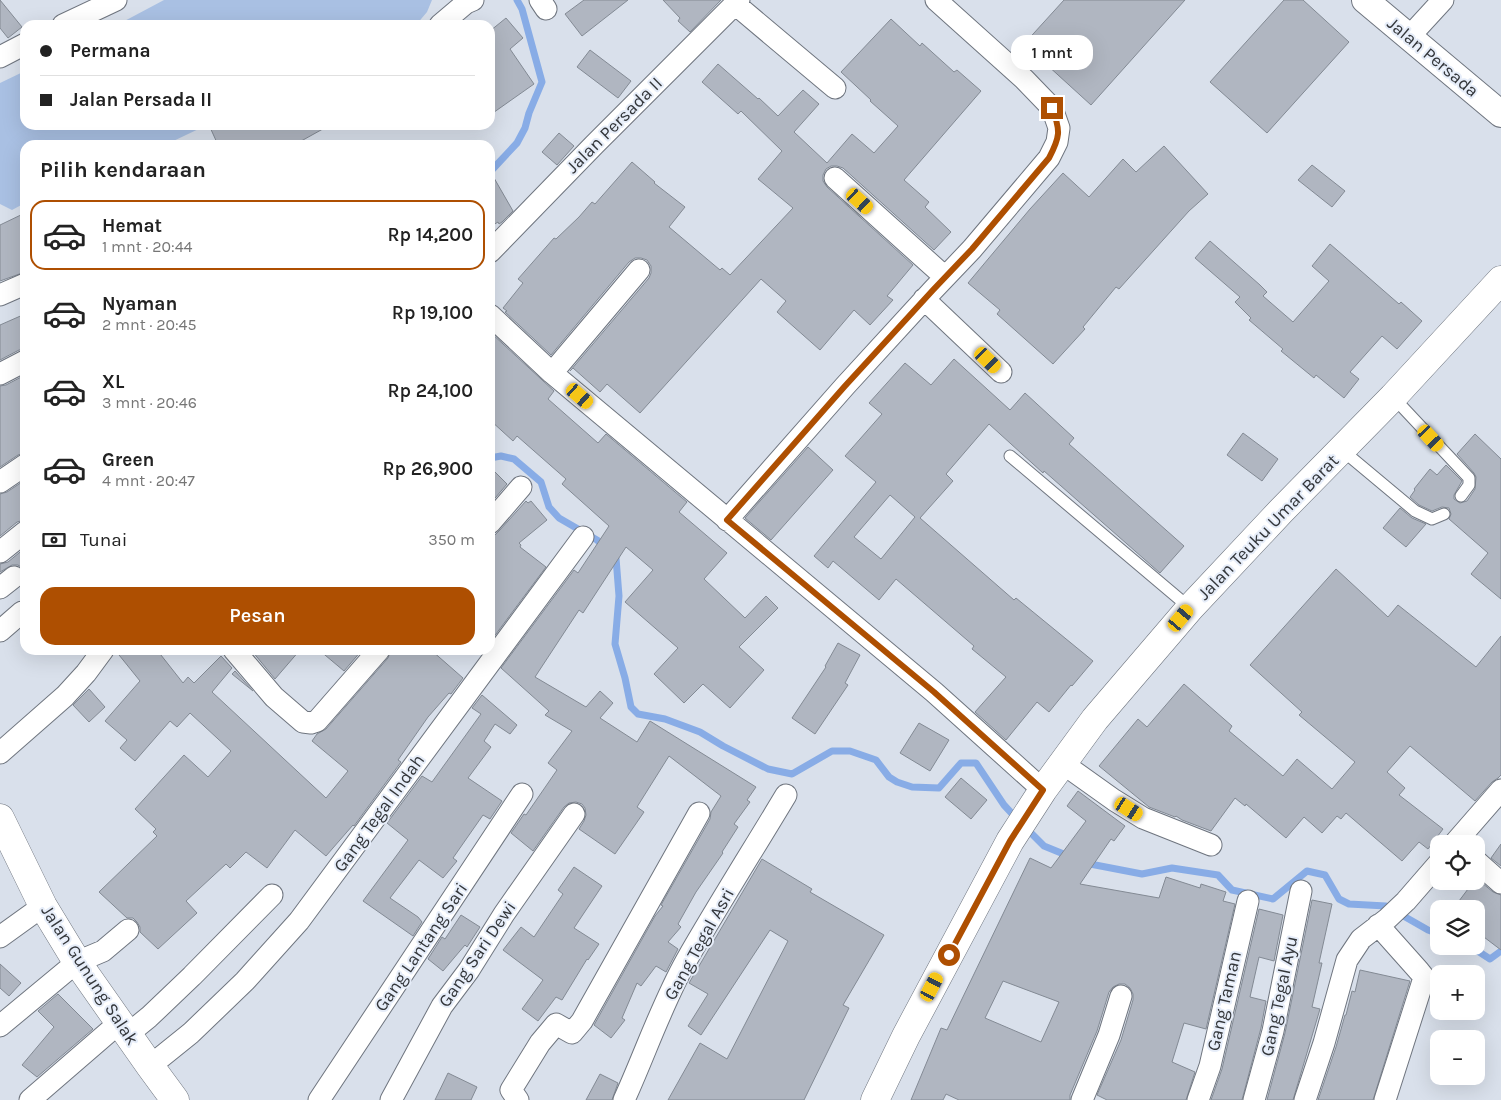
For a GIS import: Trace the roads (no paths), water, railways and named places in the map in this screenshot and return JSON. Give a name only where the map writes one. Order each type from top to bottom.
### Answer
[{"type":"main road","name":"Jalan Teuku Umar Barat","points":[[875,1100],[906,1036],[1010,841],[1062,763],[1095,719],[1190,608],[1282,510],[1393,397],[1501,280]]},
{"type":"main road","name":"Jalan Gunung Salak","points":[[0,818],[43,906],[77,962],[171,1098]]},
{"type":"street","points":[[74,20],[116,0]]},
{"type":"street","points":[[446,20],[472,0]]},
{"type":"street","points":[[727,520],[845,386],[972,249],[1049,158],[1057,142],[1059,128],[1052,108],[1024,79],[936,0]]},
{"type":"street","name":"Jalan Persada","points":[[1364,0],[1501,114]]},
{"type":"street","points":[[1410,37],[1443,0]]},
{"type":"street","points":[[737,2],[835,88]]},
{"type":"street","name":"Jalan Persada II","points":[[495,247],[737,2]]},
{"type":"street","points":[[0,57],[20,47]]},
{"type":"street","points":[[835,178],[945,277]]},
{"type":"street","points":[[552,373],[640,270]]},
{"type":"street","points":[[0,295],[20,286]]},
{"type":"street","points":[[924,300],[1001,372]]},
{"type":"street","points":[[495,320],[552,373],[920,680],[1040,795]]},
{"type":"street","points":[[0,374],[20,364]]},
{"type":"street","points":[[0,482],[20,468]]},
{"type":"street","points":[[495,517],[521,487]]},
{"type":"street","points":[[0,552],[20,536]]},
{"type":"street","name":"Gang Tegal Indah","points":[[150,1066],[191,1033],[238,988],[299,921],[583,537]]},
{"type":"street","points":[[1,627],[20,613]]},
{"type":"street","points":[[0,752],[65,696],[99,655]]},
{"type":"street","points":[[241,655],[274,697],[303,722],[311,723],[317,721],[375,655]]},
{"type":"street","points":[[1062,763],[1114,800],[1144,818],[1211,845]]},
{"type":"street","points":[[1462,835],[1501,790]]},
{"type":"street","name":"Gang Lantang Sari","points":[[319,1100],[522,794]]},
{"type":"street","name":"Gang Tegal Asri","points":[[624,1100],[662,1011],[686,962],[786,795]]},
{"type":"street","points":[[518,1100],[511,1090],[540,1044],[556,1024],[572,1033],[582,1021],[699,813]]},
{"type":"street","name":"Gang Sari Dewi","points":[[391,1100],[442,1006],[469,970],[514,899],[574,814]]},
{"type":"street","points":[[1485,869],[1501,883]]},
{"type":"street","points":[[1305,1100],[1324,1043],[1341,975],[1347,960],[1360,939],[1406,901],[1430,873]]},
{"type":"street","name":"Gang Tegal Ayu","points":[[1254,1100],[1273,1031],[1301,891]]},
{"type":"street","points":[[30,1100],[124,1028],[149,1017],[272,895]]},
{"type":"street","name":"Gang Taman","points":[[1198,1100],[1210,1066],[1248,902]]},
{"type":"street","points":[[0,937],[43,906]]},
{"type":"street","points":[[1382,922],[1423,976],[1385,1100]]},
{"type":"street","points":[[0,1026],[77,962],[103,951],[128,930]]},
{"type":"street","points":[[1082,1100],[1109,1035],[1122,996]]},
{"type":"lane","points":[[1393,397],[1469,478],[1469,485],[1461,496]]},
{"type":"lane","points":[[1342,450],[1415,511],[1432,519],[1444,514]]},
{"type":"lane","points":[[1010,456],[1190,608]]},
{"type":"waterway","points":[[495,167],[517,143],[525,128],[542,82],[522,9],[517,0]]},
{"type":"waterway","points":[[495,457],[501,456],[514,459],[541,482],[549,507],[559,518],[604,546]]},
{"type":"waterway","points":[[614,556],[616,558],[619,596],[615,644],[631,707],[638,714],[665,719],[700,732],[768,769],[792,774],[832,751],[850,751],[876,760],[889,777],[897,782],[912,787],[939,788],[961,763],[976,763],[1004,805],[1017,819]]},
{"type":"waterway","points":[[1026,828],[1044,846],[1071,857]]},
{"type":"waterway","points":[[1085,863],[1142,874],[1172,868],[1218,875],[1232,890],[1273,899],[1307,871],[1325,875],[1339,899],[1349,904],[1386,906],[1430,931]]},
{"type":"waterway","points":[[1484,955],[1490,959],[1501,951]]}]
